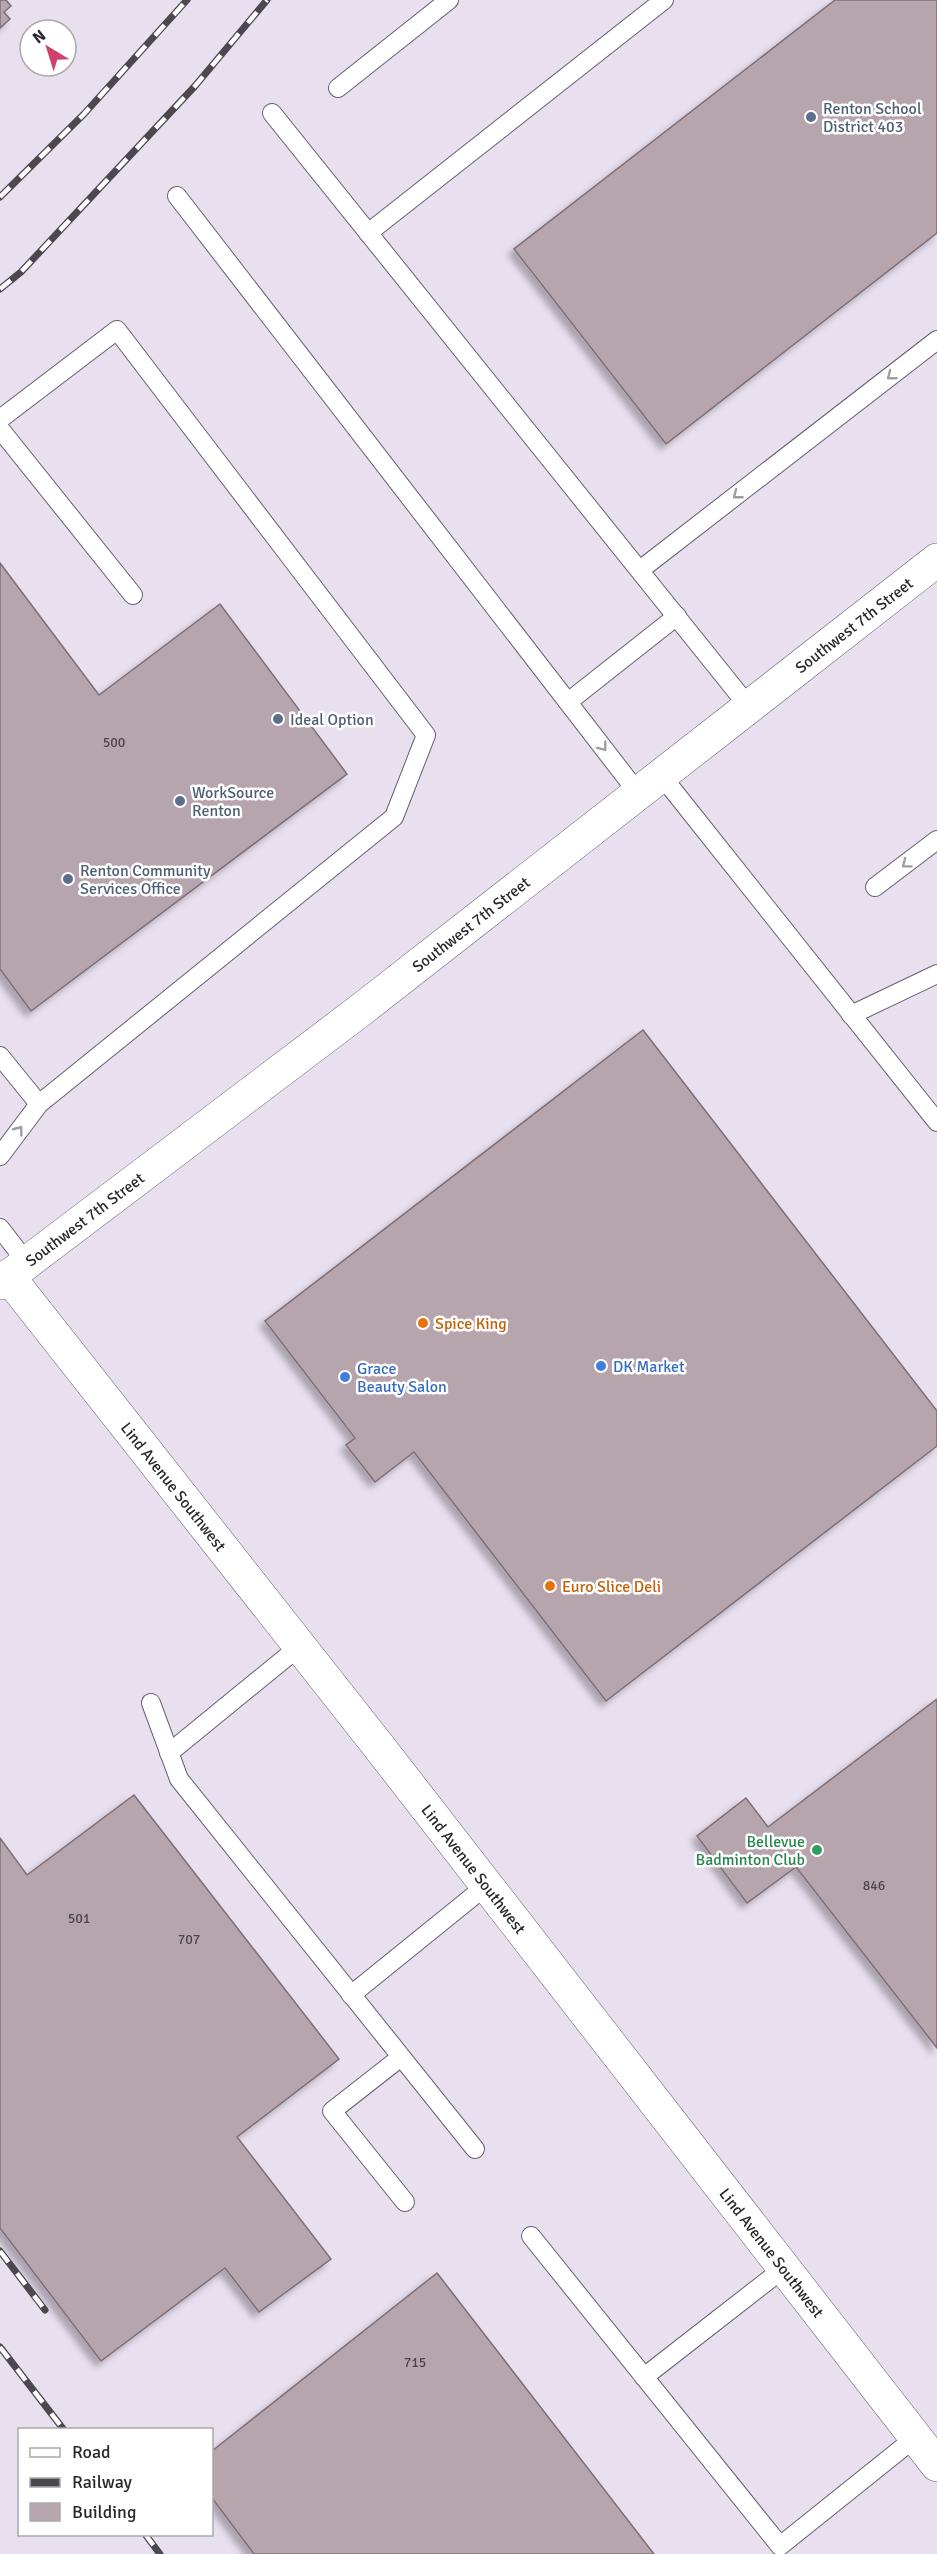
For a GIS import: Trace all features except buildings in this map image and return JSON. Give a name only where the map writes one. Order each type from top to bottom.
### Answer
[{"type":"street","name":"Southwest 7th Street","points":[[12,1274],[353,1015],[937,560]]},
{"type":"street","name":"Lind Avenue Southwest","points":[[12,1274],[937,2465]]},
{"type":"lane","points":[[338,88],[449,0]]},
{"type":"lane","points":[[368,233],[664,0]]},
{"type":"lane","points":[[272,113],[749,707]]},
{"type":"lane","points":[[177,196],[568,702],[650,784],[851,1015],[937,1122]]},
{"type":"lane","points":[[0,419],[117,330],[426,735],[394,817],[39,1104],[0,1156]]},
{"type":"lane","points":[[640,570],[937,340]]},
{"type":"lane","points":[[0,429],[133,595]]},
{"type":"lane","points":[[568,702],[677,616]]},
{"type":"lane","points":[[875,887],[937,840]]},
{"type":"lane","points":[[851,1015],[937,974]]},
{"type":"lane","points":[[0,1056],[39,1104]]},
{"type":"lane","points":[[0,1228],[12,1274]]},
{"type":"lane","points":[[169,1753],[300,1646]]},
{"type":"lane","points":[[151,1702],[179,1779],[475,2149]]},
{"type":"lane","points":[[351,1995],[487,1886]]},
{"type":"lane","points":[[401,2057],[332,2111],[405,2202]]},
{"type":"lane","points":[[531,2236],[780,2546],[916,2438]]},
{"type":"lane","points":[[644,2377],[784,2268]]},
{"type":"railway","points":[[0,197],[84,114],[187,0]]},
{"type":"railway","points":[[0,289],[21,272],[195,86],[267,0]]},
{"type":"railway","points":[[0,2251],[45,2310]]},
{"type":"railway","points":[[0,2347],[62,2428]]},
{"type":"railway","points":[[146,2536],[160,2554]]},
{"type":"place","name":"Renton School District 403","points":[[811,117]]},
{"type":"place","name":"Ideal Option","points":[[278,719]]},
{"type":"place","name":"WorkSource Renton","points":[[180,801]]},
{"type":"place","name":"Renton Community Services Office","points":[[68,879]]},
{"type":"place","name":"Spice King","points":[[423,1323]]},
{"type":"place","name":"DK Market","points":[[601,1366]]},
{"type":"place","name":"Grace Beauty Salon","points":[[345,1377]]},
{"type":"place","name":"Euro Slice Deli","points":[[550,1586]]},
{"type":"place","name":"Bellevue Badminton Club","points":[[817,1850]]}]
